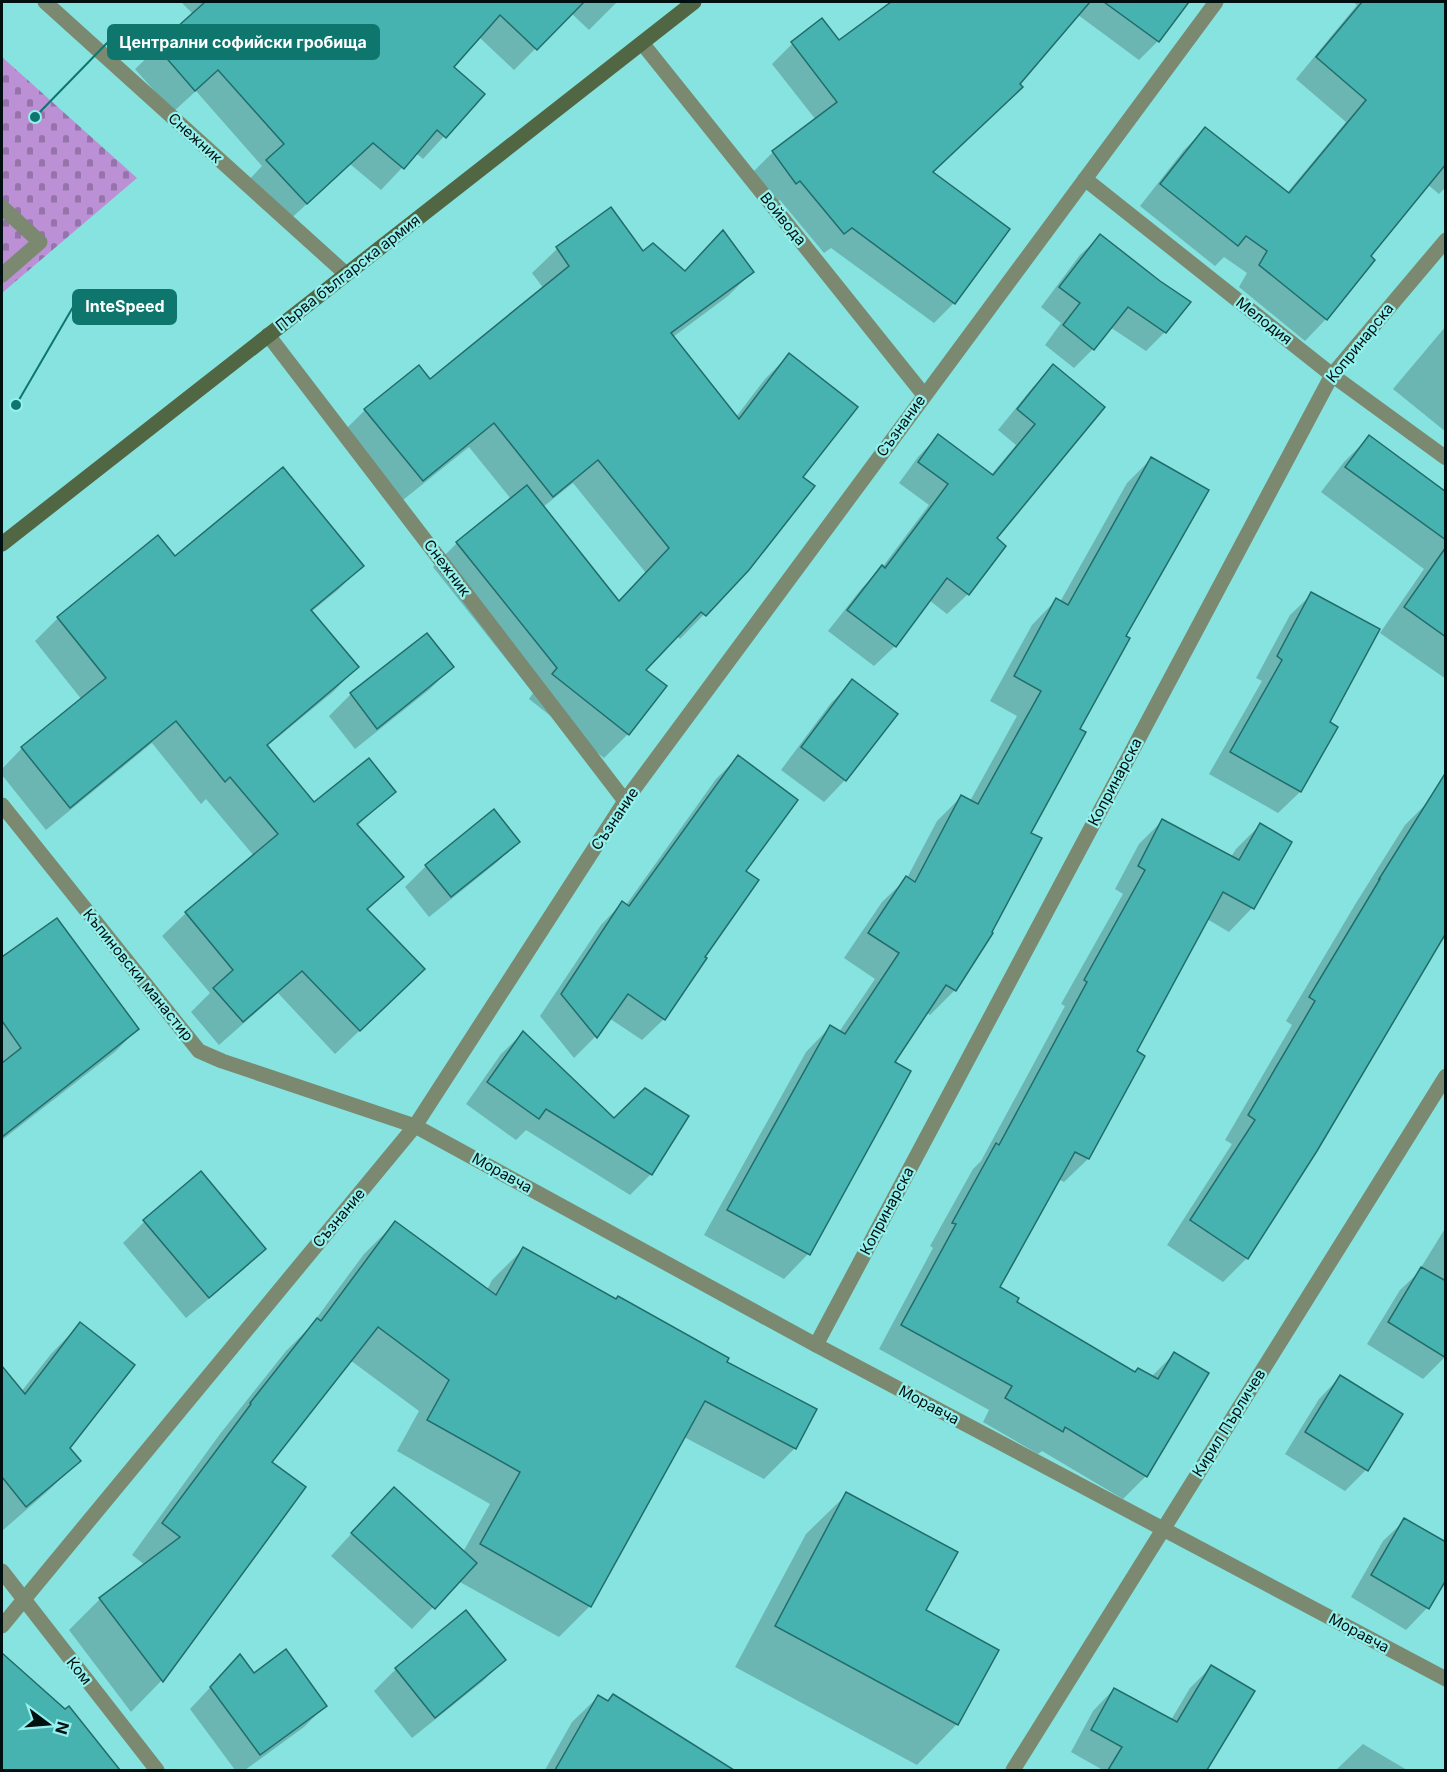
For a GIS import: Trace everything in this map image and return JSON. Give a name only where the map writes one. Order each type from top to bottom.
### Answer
[{"type":"street","name":"Снежник","points":[[45,2],[346,274]]},
{"type":"street","name":"Първа българска армия","points":[[2,544],[694,2]]},
{"type":"street","name":"Съзнание","points":[[2,1626],[415,1126],[626,801],[1216,2]]},
{"type":"street","name":"Войвода","points":[[642,43],[924,395]]},
{"type":"street","name":"Мелодия","points":[[1085,179],[1332,375],[1446,458]]},
{"type":"street","points":[[2,207],[40,243],[2,275]]},
{"type":"street","name":"Копринарска","points":[[816,1345],[1332,375],[1446,240]]},
{"type":"street","name":"Снежник","points":[[268,335],[626,801]]},
{"type":"street","name":"Къпиновски манастир","points":[[2,805],[199,1050],[222,1061],[415,1126]]},
{"type":"street","name":"Кирил Пърличев","points":[[1013,1770],[1446,1076]]},
{"type":"street","name":"Моравча","points":[[415,1126],[816,1345],[1446,1679]]},
{"type":"street","name":"Ком","points":[[2,1571],[157,1770]]},
{"type":"green space","points":[[2,57],[137,178],[2,293]]},
{"type":"building","points":[[205,2],[584,2],[537,50],[500,15],[454,67],[485,94],[446,138],[437,130],[404,169],[373,143],[307,204],[266,160],[284,144],[218,70],[195,91],[156,46]]},
{"type":"building","points":[[891,2],[1090,2],[1020,84],[1023,87],[933,172],[1010,229],[955,304],[852,228],[844,234],[800,181],[796,184],[772,151],[837,102],[791,42],[822,18],[839,40]]},
{"type":"building","points":[[1104,2],[1189,2],[1159,42]]},
{"type":"building","points":[[1362,2],[1446,2],[1446,164],[1371,256],[1375,260],[1327,320],[1259,265],[1267,251],[1246,236],[1238,246],[1160,184],[1205,127],[1289,193],[1366,100],[1316,57]]},
{"type":"building","points":[[611,207],[643,251],[653,243],[685,271],[723,230],[754,272],[671,333],[739,419],[789,353],[858,407],[803,477],[815,486],[749,570],[706,616],[701,612],[646,670],[667,686],[629,735],[552,674],[557,668],[456,542],[527,485],[619,601],[669,548],[598,460],[553,497],[494,423],[423,481],[364,409],[419,365],[430,379],[569,266],[556,247]]},
{"type":"building","points":[[1100,234],[1191,302],[1166,333],[1128,307],[1094,350],[1063,325],[1080,303],[1059,287]]},
{"type":"building","points":[[1053,364],[1105,407],[997,538],[1006,546],[969,595],[947,578],[896,647],[847,610],[882,565],[885,568],[948,484],[918,462],[938,434],[993,475],[1035,424],[1017,409]]},
{"type":"building","points":[[1369,435],[1446,492],[1446,540],[1345,467]]},
{"type":"building","points":[[1151,457],[1209,490],[1126,636],[1130,638],[1080,729],[1086,732],[1031,833],[1042,838],[993,933],[956,991],[946,985],[895,1062],[911,1071],[810,1255],[727,1210],[830,1025],[845,1034],[899,953],[868,933],[906,876],[915,882],[961,795],[978,804],[1041,691],[1014,676],[1056,598],[1068,605]]},
{"type":"building","points":[[283,467],[364,566],[311,610],[359,667],[267,745],[314,802],[369,758],[396,792],[357,824],[404,877],[367,909],[425,969],[360,1031],[302,971],[243,1022],[213,988],[233,970],[185,912],[278,834],[230,777],[225,782],[176,721],[70,808],[21,747],[106,678],[57,617],[158,535],[175,556]]},
{"type":"building","points":[[1446,547],[1446,637],[1404,607]]},
{"type":"building","points":[[1311,592],[1380,629],[1330,722],[1338,727],[1301,792],[1230,752],[1282,660],[1277,656]]},
{"type":"building","points":[[427,633],[454,667],[377,729],[350,693]]},
{"type":"building","points":[[852,679],[898,714],[846,781],[801,747]]},
{"type":"building","points":[[738,755],[798,800],[746,871],[759,880],[705,957],[707,958],[665,1020],[628,994],[597,1038],[561,994],[622,901],[629,906]]},
{"type":"building","points":[[1446,772],[1446,933],[1317,1151],[1248,1259],[1190,1220],[1255,1120],[1248,1115],[1315,1001],[1309,997]]},
{"type":"building","points":[[494,809],[520,842],[451,897],[425,865]]},
{"type":"building","points":[[1162,819],[1239,860],[1260,823],[1292,842],[1254,909],[1223,892],[1137,1051],[1145,1056],[1089,1159],[1075,1152],[1000,1287],[1019,1298],[1017,1302],[1135,1372],[1138,1368],[1158,1379],[1174,1352],[1209,1373],[1147,1477],[1065,1427],[1063,1432],[1005,1398],[1012,1386],[901,1325],[956,1224],[952,1223],[996,1143],[999,1145],[1087,982],[1084,980],[1145,870],[1138,866]]},
{"type":"building","points":[[57,918],[139,1029],[2,1137],[2,1063],[21,1048],[2,1021],[2,957]]},
{"type":"building","points":[[523,1031],[614,1118],[645,1088],[689,1116],[652,1175],[546,1109],[539,1119],[487,1082]]},
{"type":"building","points":[[201,1171],[266,1249],[209,1298],[143,1220]]},
{"type":"building","points":[[395,1221],[496,1295],[523,1247],[616,1299],[618,1296],[729,1358],[727,1362],[817,1409],[796,1449],[705,1401],[591,1607],[480,1544],[520,1472],[427,1420],[449,1380],[378,1327],[272,1462],[306,1487],[163,1682],[99,1598],[180,1537],[162,1523],[250,1403],[317,1318],[321,1321]]},
{"type":"building","points":[[1421,1267],[1446,1281],[1446,1358],[1388,1322]]},
{"type":"building","points":[[80,1322],[135,1365],[70,1448],[81,1461],[26,1507],[2,1477],[2,1366],[25,1394]]},
{"type":"building","points":[[1340,1375],[1403,1414],[1368,1471],[1305,1432]]},
{"type":"building","points":[[394,1487],[477,1563],[435,1609],[351,1533]]},
{"type":"building","points":[[846,1492],[958,1552],[926,1610],[999,1650],[958,1725],[775,1626]]},
{"type":"building","points":[[1404,1518],[1446,1542],[1446,1580],[1429,1609],[1371,1575]]},
{"type":"building","points":[[466,1610],[506,1660],[435,1718],[395,1668]]},
{"type":"building","points":[[286,1649],[327,1706],[260,1755],[210,1687],[240,1654],[254,1673]]},
{"type":"building","points":[[2,1653],[65,1709],[69,1706],[120,1770],[2,1770]]},
{"type":"building","points":[[1211,1665],[1255,1691],[1207,1770],[1108,1770],[1122,1747],[1091,1730],[1114,1688],[1177,1722]]},
{"type":"building","points":[[613,1694],[734,1770],[555,1770],[598,1695],[608,1701]]},
{"type":"place","name":"Централни софийски гробища","points":[[35,117]]},
{"type":"place","name":"InteSpeed","points":[[16,405]]}]
